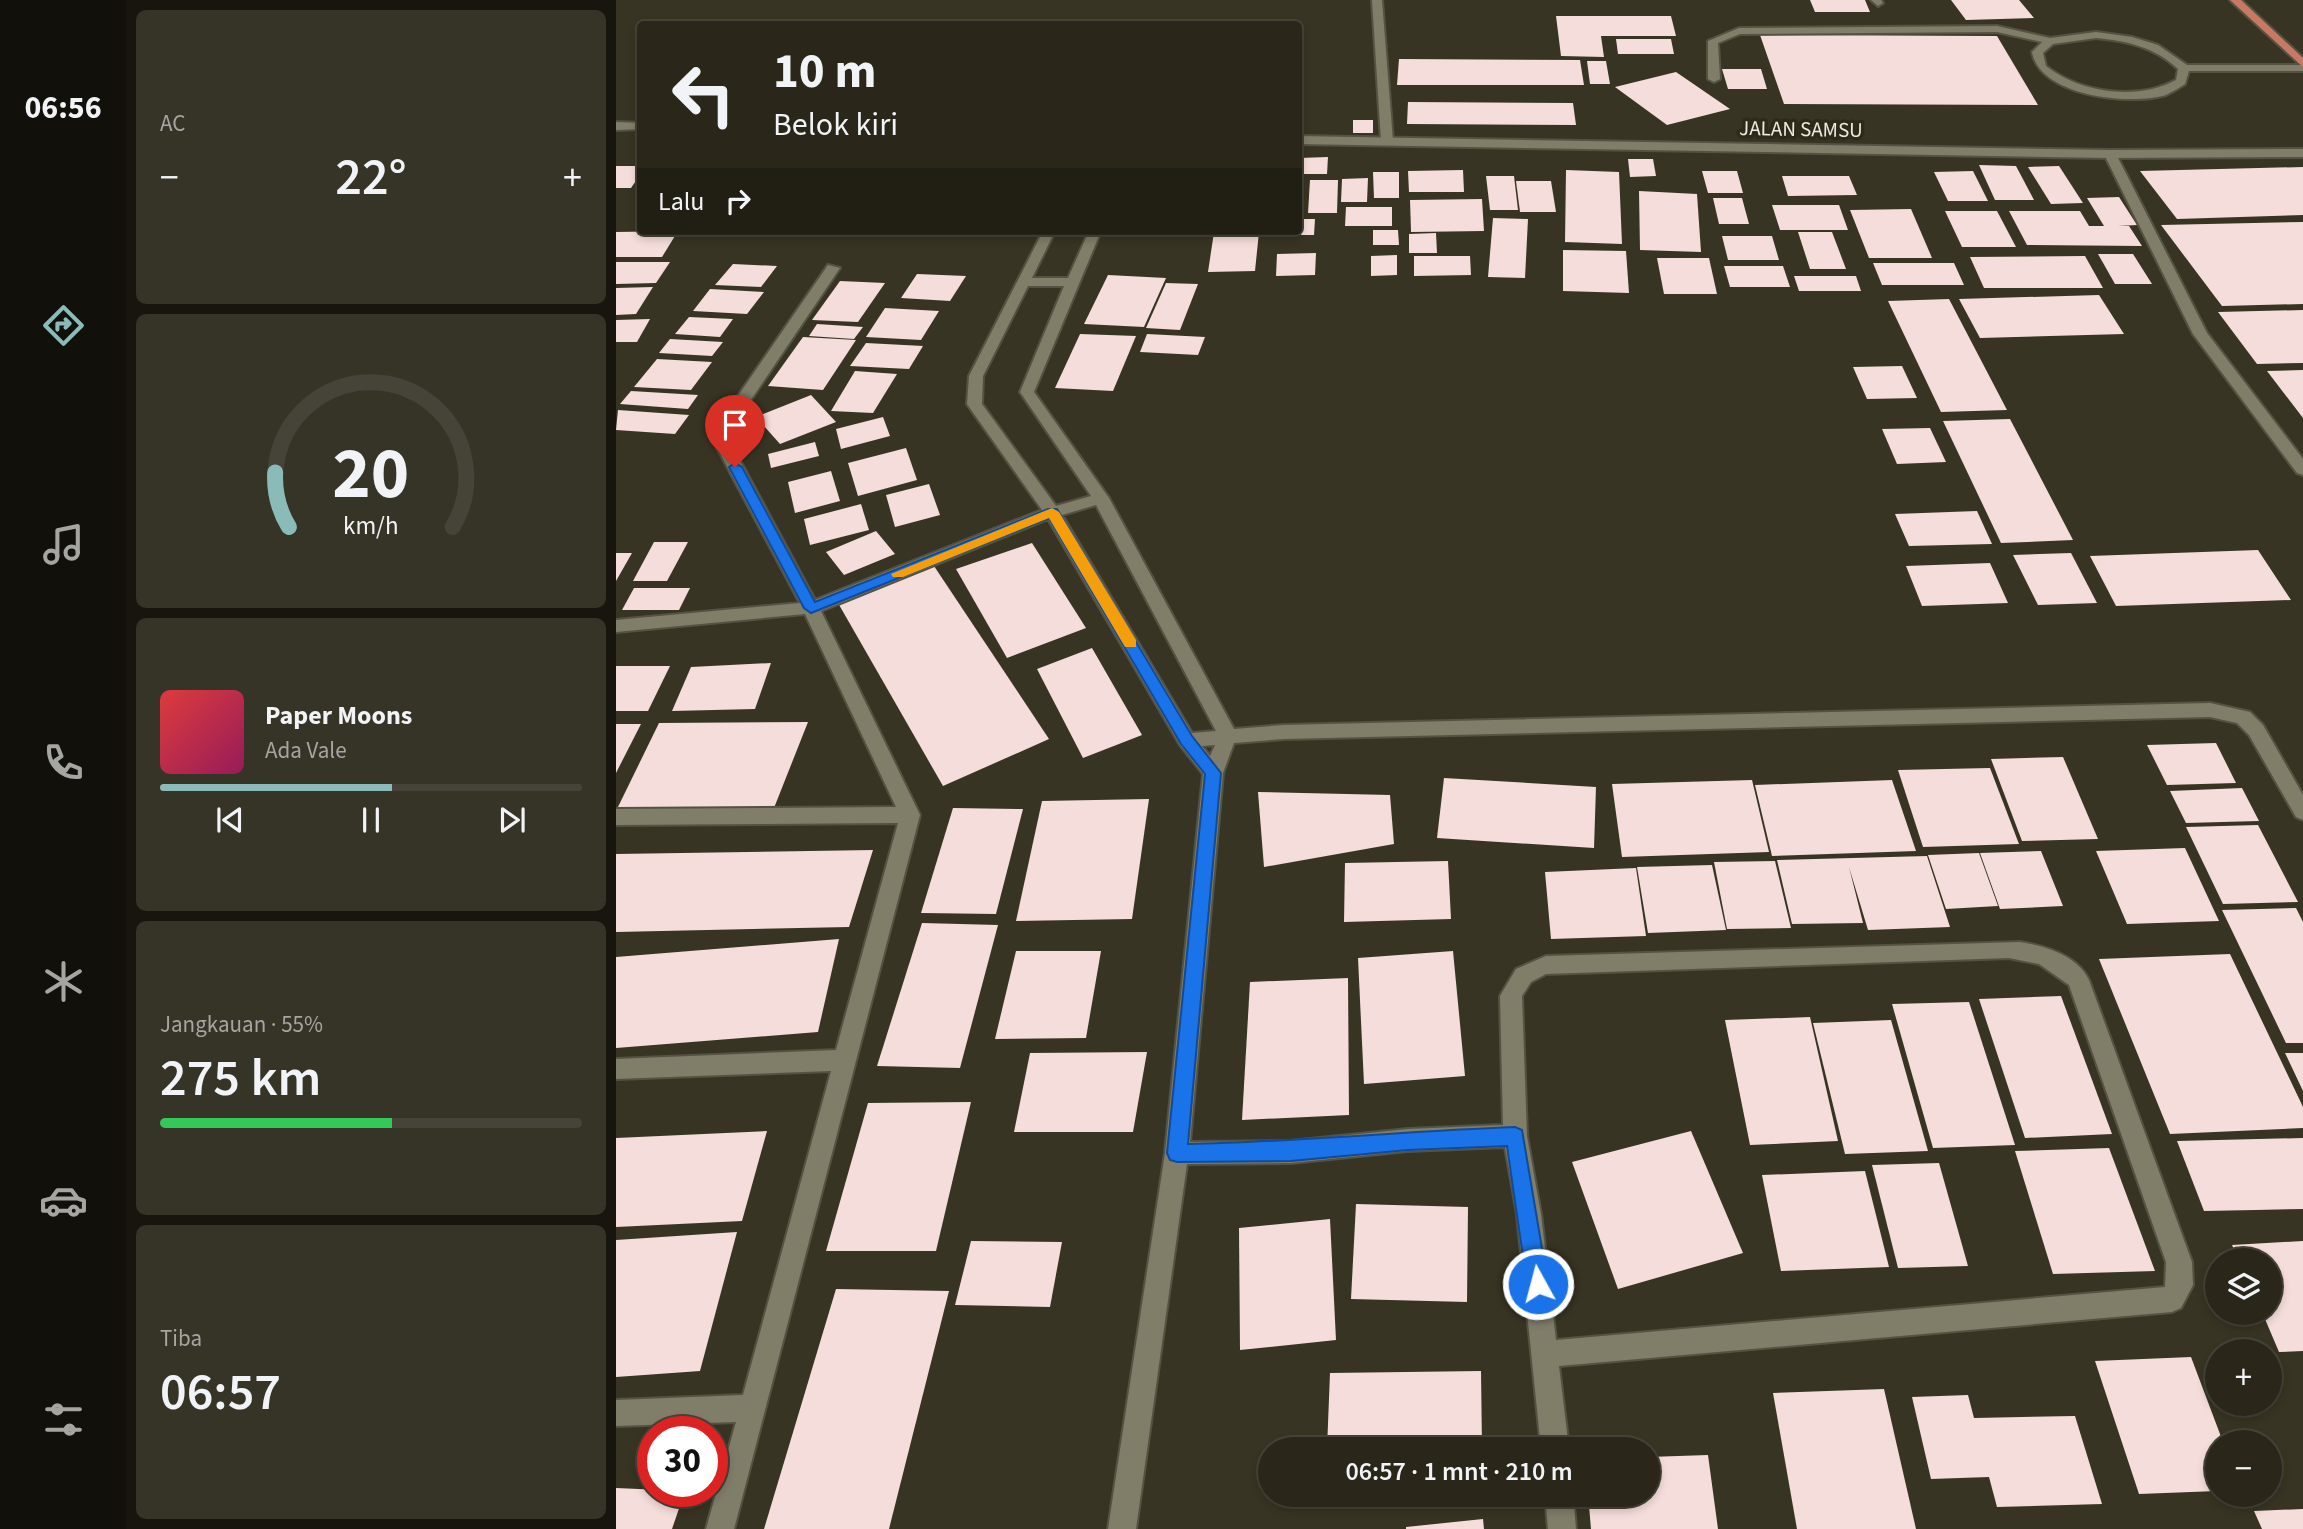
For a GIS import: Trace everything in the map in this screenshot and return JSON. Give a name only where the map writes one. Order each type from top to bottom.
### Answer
[{"type":"main road","points":[[2235,0],[2303,66]]},
{"type":"street","points":[[1377,0],[1387,142]]},
{"type":"street","points":[[1714,79],[1713,41],[1738,31],[1997,29],[2050,41]]},
{"type":"street","points":[[2184,68],[2181,82],[2163,92],[2131,96],[2095,92],[2062,81],[2041,67],[2037,52],[2050,41],[2096,34],[2126,38],[2152,46],[2173,56],[2184,68],[2303,66]]},
{"type":"street","points":[[616,126],[637,126]]},
{"type":"street","name":"JALAN SAMSU","points":[[1302,140],[2110,154],[2303,153]]},
{"type":"street","points":[[2110,154],[2200,334],[2303,470]]},
{"type":"street","points":[[1047,235],[976,376],[974,404],[1052,512],[1187,740],[1213,773]]},
{"type":"street","points":[[1093,235],[1030,379],[1027,392],[1101,498],[1228,735],[1213,773],[1177,1153],[1122,1529]]},
{"type":"street","points":[[720,1529],[910,815],[811,608],[723,444],[728,422],[833,268]]},
{"type":"street","points":[[1023,282],[1073,282]]},
{"type":"street","points":[[616,626],[811,608],[1052,512],[1101,498]]},
{"type":"street","points":[[1187,740],[1228,735],[2210,710],[2243,717],[2256,730],[2303,812]]},
{"type":"street","points":[[616,817],[910,815]]},
{"type":"street","points":[[1546,1354],[2172,1299],[2180,1285],[2179,1262],[2078,980],[2063,964],[2042,953],[2009,949],[1546,965],[1524,972],[1515,982],[1511,996],[1515,1136],[1529,1214],[1554,1437]]},
{"type":"street","points":[[616,1069],[846,1060]]},
{"type":"street","points":[[1177,1153],[1291,1152],[1408,1140],[1515,1136]]},
{"type":"street","points":[[616,1413],[753,1408]]},
{"type":"street","points":[[1560,1507],[1562,1529]]},
{"type":"building","points":[[1810,0],[1865,0],[1870,12],[1815,12]]},
{"type":"building","points":[[1951,0],[2019,0],[2034,18],[1966,20]]},
{"type":"building","points":[[1556,16],[1671,16],[1676,36],[1601,36],[1604,57],[1561,56]]},
{"type":"building","points":[[1760,35],[1997,36],[2038,105],[1784,104]]},
{"type":"building","points":[[1616,39],[1671,39],[1674,54],[1618,54]]},
{"type":"building","points":[[1399,59],[1580,60],[1584,85],[1397,85]]},
{"type":"building","points":[[1587,61],[1606,61],[1610,84],[1590,84]]},
{"type":"building","points":[[1722,69],[1761,69],[1767,89],[1728,89]]},
{"type":"building","points":[[1676,72],[1730,109],[1667,125],[1615,87]]},
{"type":"building","points":[[1408,102],[1573,103],[1576,125],[1407,124]]},
{"type":"building","points":[[1353,120],[1373,120],[1373,133],[1353,133]]},
{"type":"building","points":[[1328,157],[1327,174],[1302,174],[1302,158]]},
{"type":"building","points":[[1628,159],[1653,159],[1656,176],[1630,177]]},
{"type":"building","points":[[1979,165],[2016,166],[2034,200],[1995,200]]},
{"type":"building","points":[[616,166],[637,166],[637,179],[631,188],[616,188]]},
{"type":"building","points":[[2059,166],[2083,203],[2051,204],[2028,167]]},
{"type":"building","points":[[2303,167],[2303,215],[2177,219],[2140,171]]},
{"type":"building","points":[[1463,170],[1464,192],[1409,192],[1408,171]]},
{"type":"building","points":[[1566,170],[1619,172],[1622,244],[1565,242]]},
{"type":"building","points":[[1702,171],[1737,171],[1743,193],[1708,193]]},
{"type":"building","points":[[1973,171],[1988,201],[1948,201],[1934,172]]},
{"type":"building","points":[[1373,172],[1399,172],[1399,198],[1374,198]]},
{"type":"building","points":[[1486,176],[1514,176],[1518,210],[1490,210]]},
{"type":"building","points":[[1782,176],[1849,176],[1857,195],[1788,196]]},
{"type":"building","points":[[1368,178],[1367,202],[1341,202],[1342,179]]},
{"type":"building","points":[[1310,180],[1338,180],[1337,213],[1308,213]]},
{"type":"building","points":[[1516,181],[1551,181],[1556,212],[1520,212]]},
{"type":"building","points":[[1639,191],[1697,194],[1701,252],[1640,250]]},
{"type":"building","points":[[2119,197],[2137,225],[2118,226],[2129,226],[2142,246],[2027,245],[2009,211],[2080,211],[2089,226],[2104,226],[2087,198]]},
{"type":"building","points":[[1713,198],[1742,198],[1749,224],[1719,224]]},
{"type":"building","points":[[1482,199],[1484,231],[1411,232],[1410,200]]},
{"type":"building","points":[[1772,205],[1839,205],[1848,230],[1780,230]]},
{"type":"building","points":[[1346,207],[1392,207],[1392,226],[1345,226]]},
{"type":"building","points":[[1911,209],[1932,258],[1869,258],[1850,210]]},
{"type":"building","points":[[1945,211],[1997,211],[2016,247],[1962,247]]},
{"type":"building","points":[[1493,218],[1528,219],[1525,278],[1488,277]]},
{"type":"building","points":[[1302,219],[1315,219],[1314,235],[1302,235]]},
{"type":"building","points":[[2303,222],[2303,304],[2222,306],[2161,225]]},
{"type":"building","points":[[1373,230],[1398,230],[1399,245],[1373,245]]},
{"type":"building","points":[[616,232],[676,235],[662,257],[616,257]]},
{"type":"building","points":[[1798,232],[1832,232],[1846,269],[1810,269]]},
{"type":"building","points":[[1436,233],[1437,253],[1409,253],[1409,234]]},
{"type":"building","points":[[1214,235],[1259,235],[1255,271],[1208,272]]},
{"type":"building","points":[[1722,236],[1772,236],[1779,260],[1728,260]]},
{"type":"building","points":[[1563,250],[1626,251],[1629,293],[1563,291]]},
{"type":"building","points":[[1316,253],[1315,275],[1276,276],[1277,254]]},
{"type":"building","points":[[2098,254],[2133,254],[2152,284],[2115,284]]},
{"type":"building","points":[[1397,255],[1397,275],[1371,276],[1371,256]]},
{"type":"building","points":[[1414,256],[1470,256],[1471,275],[1414,276]]},
{"type":"building","points":[[2085,256],[2103,288],[1984,288],[1970,257]]},
{"type":"building","points":[[1657,258],[1709,258],[1717,294],[1664,294]]},
{"type":"building","points":[[616,262],[670,262],[656,283],[616,284]]},
{"type":"building","points":[[1873,263],[1954,263],[1964,285],[1882,285]]},
{"type":"building","points":[[733,264],[777,266],[761,287],[715,285]]},
{"type":"building","points":[[1724,266],[1783,266],[1790,287],[1730,287]]},
{"type":"building","points":[[917,274],[966,276],[950,301],[901,298]]},
{"type":"building","points":[[1108,275],[1166,278],[1144,327],[1084,324]]},
{"type":"building","points":[[1794,276],[1856,276],[1861,291],[1799,291]]},
{"type":"building","points":[[840,281],[885,283],[858,322],[812,320]]},
{"type":"building","points":[[1166,283],[1198,284],[1180,330],[1146,328]]},
{"type":"building","points":[[653,287],[636,314],[616,315],[616,288]]},
{"type":"building","points":[[710,289],[764,292],[747,314],[693,311]]},
{"type":"building","points":[[2099,295],[2124,334],[1980,338],[1959,299]]},
{"type":"building","points":[[1949,299],[2007,410],[1941,412],[1888,301]]},
{"type":"building","points":[[885,308],[939,311],[921,340],[866,337]]},
{"type":"building","points":[[2303,310],[2303,363],[2257,364],[2218,312]]},
{"type":"building","points":[[689,317],[733,319],[720,337],[675,334]]},
{"type":"building","points":[[650,319],[637,342],[616,342],[616,320]]},
{"type":"building","points":[[817,324],[863,327],[854,339],[809,336]]},
{"type":"building","points":[[1080,334],[1136,336],[1113,391],[1055,388]]},
{"type":"building","points":[[1147,334],[1205,337],[1198,355],[1140,352]]},
{"type":"building","points":[[803,337],[856,340],[823,390],[768,386]]},
{"type":"building","points":[[670,339],[723,342],[712,356],[659,353]]},
{"type":"building","points":[[866,343],[923,346],[909,369],[850,366]]},
{"type":"building","points":[[657,359],[712,362],[691,390],[634,387]]},
{"type":"building","points":[[1902,366],[1917,398],[1867,399],[1853,367]]},
{"type":"building","points":[[2303,370],[2303,418],[2267,371]]},
{"type":"building","points":[[855,371],[897,374],[873,413],[831,411]]},
{"type":"building","points":[[631,391],[698,395],[688,409],[620,404]]},
{"type":"building","points":[[811,395],[836,422],[780,444],[756,417]]},
{"type":"building","points":[[618,410],[689,415],[675,434],[616,430]]},
{"type":"building","points":[[883,417],[890,436],[841,449],[836,429]]},
{"type":"building","points":[[2010,419],[2073,540],[2001,543],[1943,421]]},
{"type":"building","points":[[1930,428],[1946,462],[1897,464],[1882,429]]},
{"type":"building","points":[[815,442],[819,456],[771,468],[768,454]]},
{"type":"building","points":[[906,448],[917,480],[858,496],[848,463]]},
{"type":"building","points":[[831,471],[840,501],[795,513],[788,482]]},
{"type":"building","points":[[929,484],[940,515],[895,527],[886,495]]},
{"type":"building","points":[[861,504],[869,530],[810,545],[804,519]]},
{"type":"building","points":[[1977,511],[1992,544],[1909,546],[1895,514]]},
{"type":"building","points":[[876,531],[895,554],[844,575],[826,552]]},
{"type":"building","points":[[654,542],[688,542],[667,581],[633,581]]},
{"type":"building","points":[[1032,543],[1086,628],[1007,658],[956,569]]},
{"type":"building","points":[[2258,550],[2291,600],[2116,606],[2090,556]]},
{"type":"building","points":[[616,553],[632,553],[616,581]]},
{"type":"building","points":[[2071,553],[2097,603],[2038,605],[2013,555]]},
{"type":"building","points":[[1990,563],[2008,603],[1922,606],[1906,566]]},
{"type":"building","points":[[934,566],[1049,739],[943,786],[838,603]]},
{"type":"building","points":[[634,588],[690,588],[679,610],[622,610]]},
{"type":"building","points":[[1092,648],[1142,735],[1083,758],[1037,669]]},
{"type":"building","points":[[771,663],[755,709],[672,711],[691,667]]},
{"type":"building","points":[[616,666],[670,666],[648,711],[616,711]]},
{"type":"building","points":[[808,722],[774,808],[617,809],[659,723]]},
{"type":"building","points":[[616,724],[641,724],[616,773]]},
{"type":"building","points":[[2216,743],[2236,783],[2167,785],[2147,745]]},
{"type":"building","points":[[2063,757],[2098,839],[2022,841],[1991,759]]},
{"type":"building","points":[[1990,768],[2019,844],[1923,847],[1898,770]]},
{"type":"building","points":[[1444,778],[1596,787],[1594,848],[1437,838]]},
{"type":"building","points":[[1752,780],[1769,852],[1622,857],[1612,784]]},
{"type":"building","points":[[1892,780],[1916,851],[1772,856],[1755,785]]},
{"type":"building","points":[[2242,788],[2259,821],[2186,823],[2170,791]]},
{"type":"building","points":[[1258,792],[1390,795],[1394,844],[1264,867]]},
{"type":"building","points":[[1149,799],[1132,919],[1016,921],[1042,801]]},
{"type":"building","points":[[953,808],[1023,809],[996,914],[921,913]]},
{"type":"building","points":[[2258,825],[2298,902],[2223,904],[2186,827]]},
{"type":"building","points":[[2185,848],[2219,921],[2127,924],[2096,851]]},
{"type":"building","points":[[873,850],[849,927],[616,932],[616,854]]},
{"type":"building","points":[[2041,851],[2063,906],[2000,909],[1980,853]]},
{"type":"building","points":[[1979,853],[1998,906],[1946,909],[1928,855]]},
{"type":"building","points":[[1927,856],[1950,927],[1868,930],[1849,867],[1863,923],[1792,924],[1777,860]]},
{"type":"building","points":[[1448,861],[1451,919],[1344,922],[1345,863]]},
{"type":"building","points":[[1775,861],[1791,928],[1727,929],[1714,862]]},
{"type":"building","points":[[1712,865],[1726,930],[1648,933],[1637,867]]},
{"type":"building","points":[[1636,868],[1646,936],[1551,939],[1545,872]]},
{"type":"building","points":[[2296,908],[2303,922],[2303,1043],[2286,1043],[2222,910]]},
{"type":"building","points":[[922,923],[998,925],[960,1068],[877,1066]]},
{"type":"building","points":[[839,939],[818,1032],[616,1048],[616,957]]},
{"type":"building","points":[[1016,951],[1101,951],[1086,1038],[995,1039]]},
{"type":"building","points":[[1453,951],[1465,1076],[1364,1084],[1358,958]]},
{"type":"building","points":[[2230,954],[2303,1107],[2303,1128],[2170,1134],[2099,959]]},
{"type":"building","points":[[1348,978],[1349,1115],[1242,1120],[1250,982]]},
{"type":"building","points":[[2061,996],[2112,1134],[2025,1138],[1979,999]]},
{"type":"building","points":[[1969,1002],[2015,1145],[1933,1148],[1892,1004]]},
{"type":"building","points":[[1810,1017],[1838,1141],[1750,1145],[1725,1020]]},
{"type":"building","points":[[1891,1020],[1928,1151],[1845,1154],[1813,1023]]},
{"type":"building","points":[[1147,1052],[1133,1132],[1014,1132],[1030,1053]]},
{"type":"building","points":[[2285,1053],[2303,1053],[2303,1091]]},
{"type":"building","points":[[971,1102],[936,1251],[826,1251],[868,1103]]},
{"type":"building","points":[[767,1131],[742,1221],[616,1227],[616,1138]]},
{"type":"building","points":[[1691,1131],[1743,1253],[1618,1289],[1572,1162]]},
{"type":"building","points":[[2303,1138],[2303,1209],[2204,1211],[2177,1141]]},
{"type":"building","points":[[2109,1148],[2155,1271],[2053,1274],[2015,1151]]},
{"type":"building","points":[[1939,1163],[1968,1266],[1898,1268],[1872,1165]]},
{"type":"building","points":[[1865,1171],[1889,1267],[1781,1271],[1762,1175]]},
{"type":"building","points":[[1356,1204],[1468,1207],[1467,1302],[1351,1299]]},
{"type":"building","points":[[1330,1219],[1336,1340],[1240,1350],[1239,1228]]},
{"type":"building","points":[[737,1232],[700,1371],[616,1377],[616,1240]]},
{"type":"building","points":[[971,1241],[1062,1242],[1050,1307],[955,1305]]},
{"type":"building","points":[[2303,1241],[2303,1351],[2282,1352],[2282,1339],[2273,1339],[2268,1325],[2282,1325],[2282,1248],[2233,1248],[2232,1245]]},
{"type":"building","points":[[836,1289],[949,1291],[889,1529],[764,1529]]},
{"type":"building","points":[[2191,1357],[2205,1394],[2205,1416],[2213,1416],[2218,1430],[2205,1430],[2205,1491],[2139,1494],[2095,1361]]},
{"type":"building","points":[[1481,1371],[1482,1437],[1327,1437],[1330,1373]]},
{"type":"building","points":[[1884,1389],[1916,1529],[1797,1529],[1773,1393]]},
{"type":"building","points":[[1968,1395],[1974,1418],[2075,1416],[2102,1504],[1997,1507],[1989,1477],[1931,1479],[1912,1397]]},
{"type":"building","points":[[1708,1455],[1718,1529],[1591,1529],[1589,1507],[1660,1507],[1660,1457]]},
{"type":"building","points":[[616,1488],[637,1489],[637,1507],[680,1507],[672,1529],[616,1529]]},
{"type":"building","points":[[2303,1509],[2303,1529],[2262,1529],[2254,1511]]},
{"type":"building","points":[[1483,1519],[1484,1529],[1406,1529],[1406,1527]]},
{"type":"slow traffic","points":[[898,574],[1052,512],[1130,644]]},
{"type":"route","points":[[735,467],[811,608],[1052,512],[1187,740],[1213,773],[1177,1153],[1291,1152],[1408,1140],[1515,1136],[1538,1284]]}]
